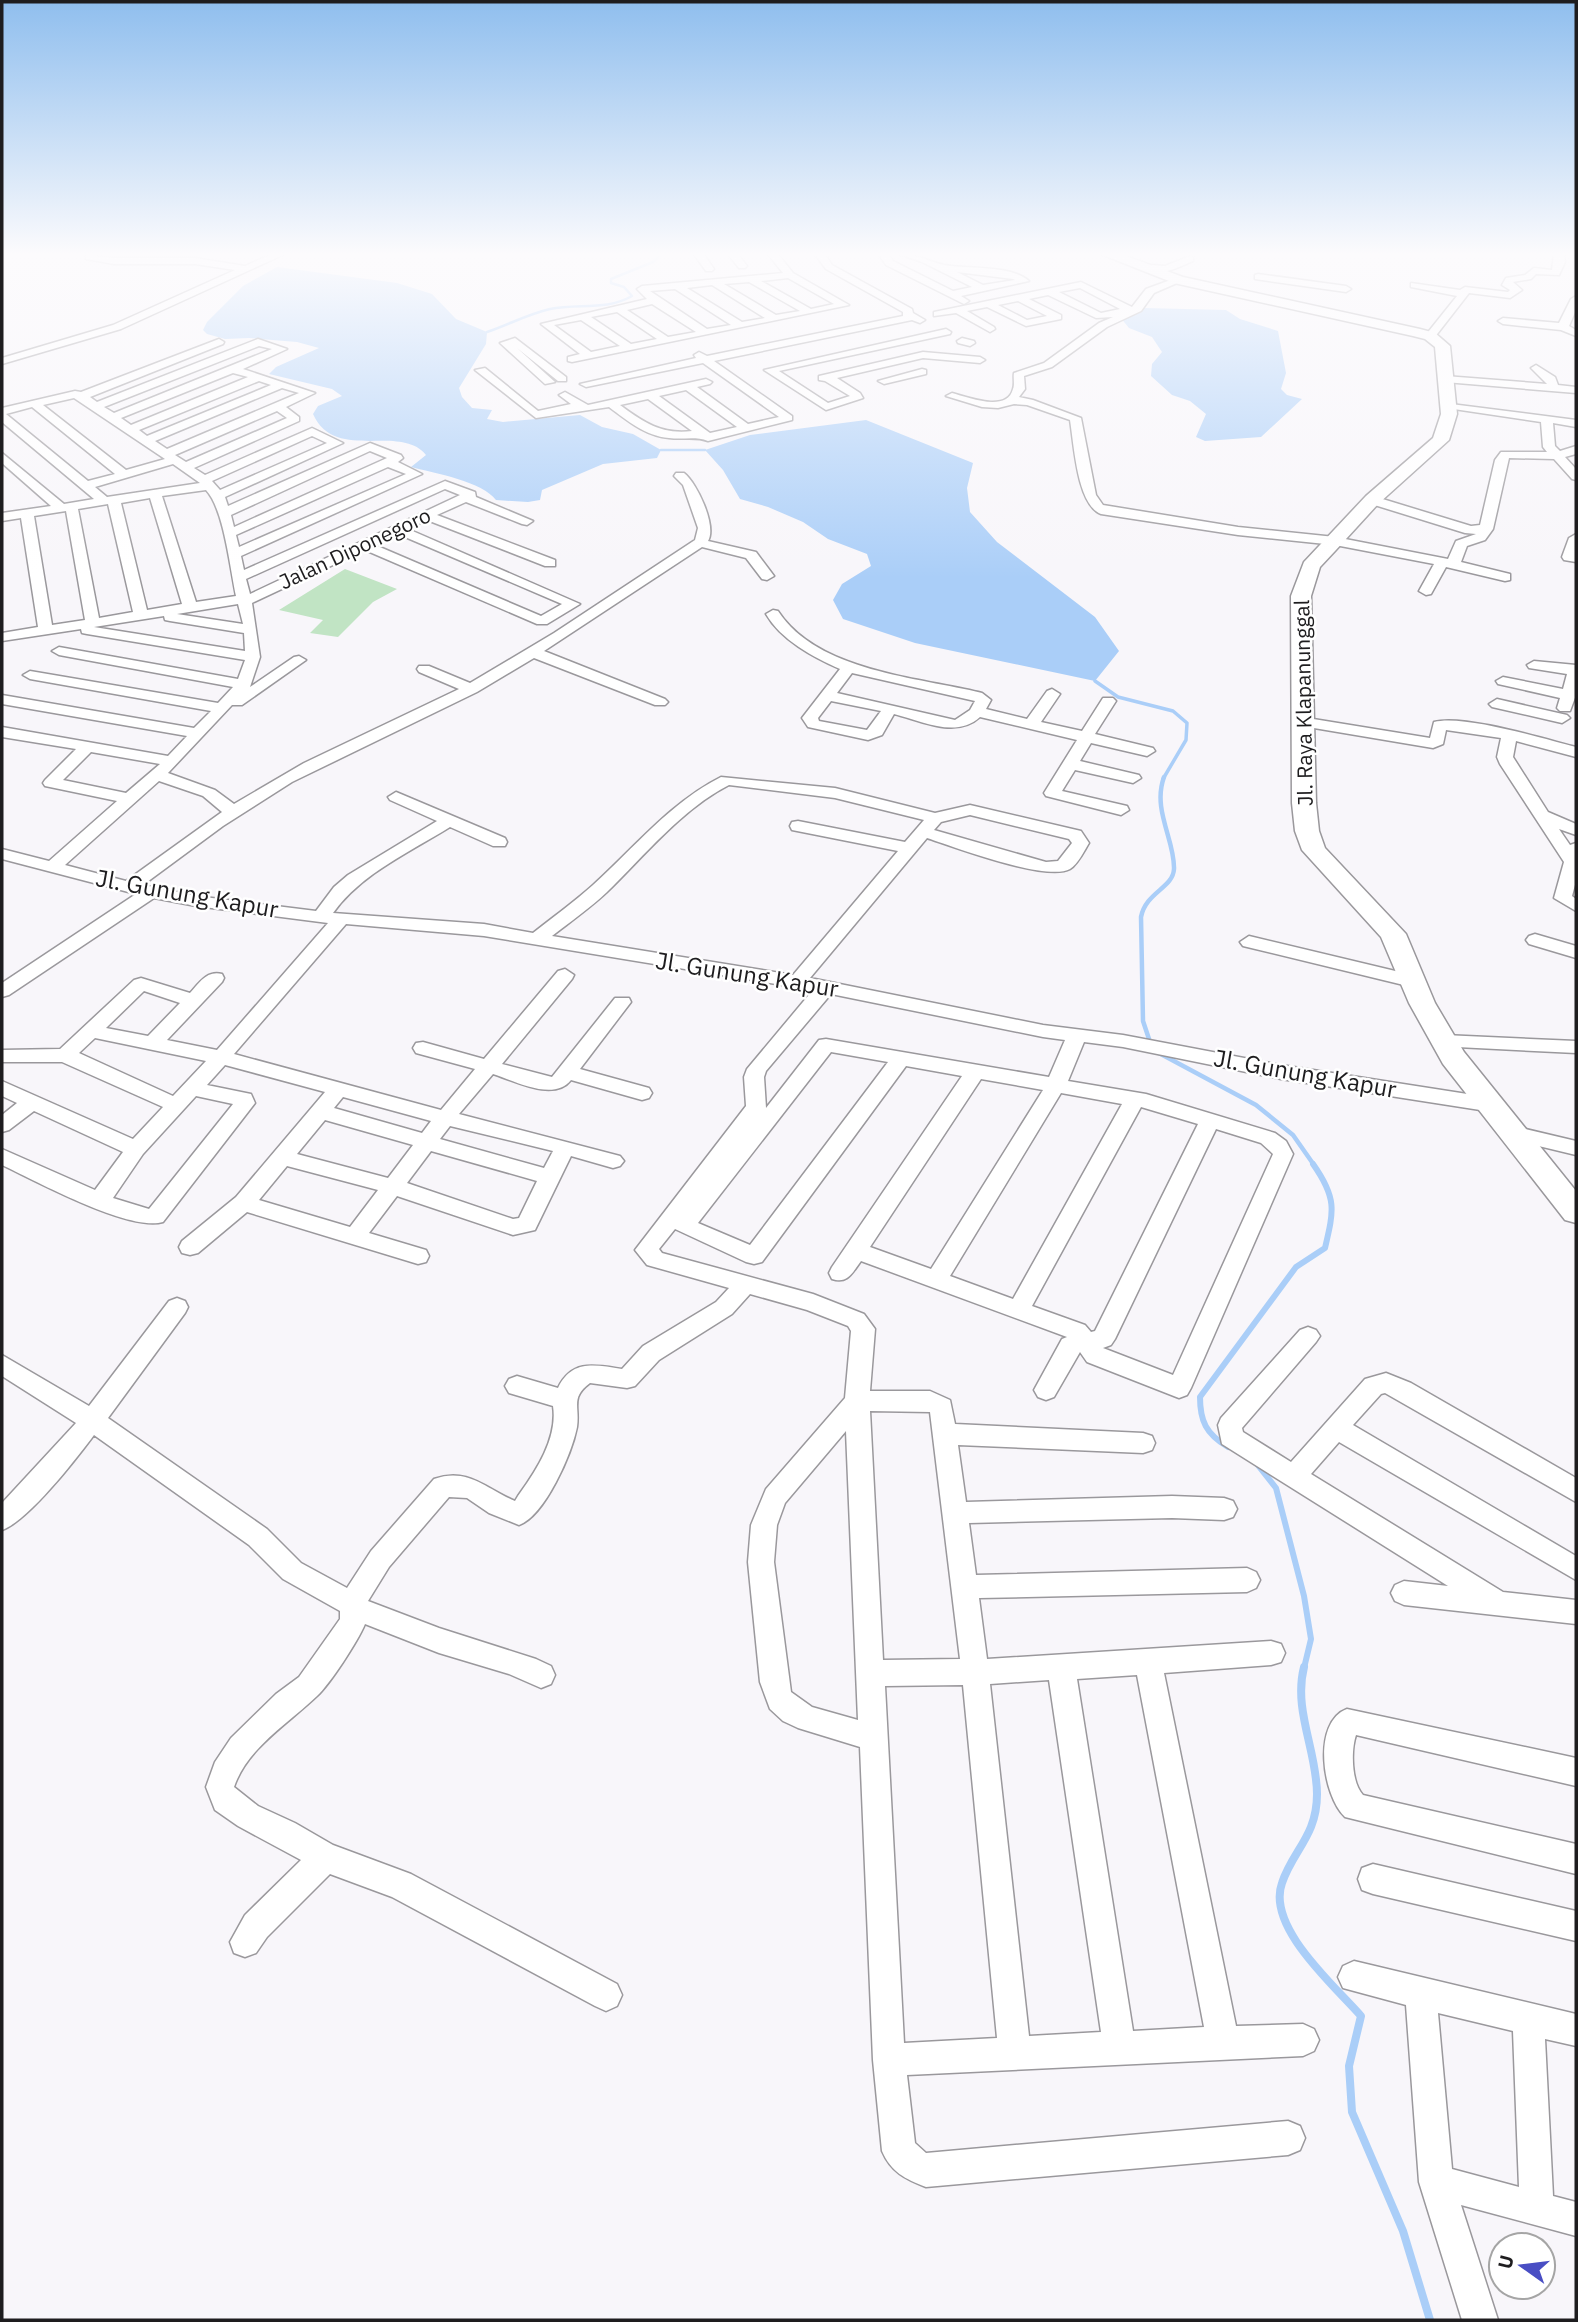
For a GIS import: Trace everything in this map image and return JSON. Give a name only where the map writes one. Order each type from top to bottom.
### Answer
[{"type":"street","points":[[81,396],[170,361]]},
{"type":"street","points":[[96,406],[209,361]]},
{"type":"street","points":[[112,418],[252,361]]},
{"type":"street","points":[[526,361],[549,382]]},
{"type":"street","points":[[540,361],[562,379]]},
{"type":"street","points":[[687,361],[584,383],[562,379],[544,386],[545,391],[565,395],[586,409],[706,382]]},
{"type":"street","points":[[650,395],[708,437],[788,418],[708,361]]},
{"type":"street","points":[[812,361],[770,370],[810,381],[896,361]]},
{"type":"street","points":[[864,369],[888,383],[922,372],[904,361]]},
{"type":"street","points":[[1012,400],[1019,389],[1018,375],[1053,361]]},
{"type":"street","name":"Jl. Raya Klapanunggal","points":[[1444,361],[1448,423],[1441,440],[1372,500],[1311,566],[1301,596],[1301,722],[1305,753],[1304,803],[1307,831],[1314,850],[1393,934],[1408,963],[1412,981],[1448,1049],[1576,1212]]},
{"type":"street","points":[[1536,368],[1550,379],[1553,388]]},
{"type":"street","points":[[175,460],[278,406],[309,393],[233,369]]},
{"type":"street","points":[[481,370],[536,415],[581,406]]},
{"type":"street","points":[[129,430],[258,377]]},
{"type":"street","points":[[1446,379],[1576,390]]},
{"type":"street","points":[[565,395],[585,389],[584,383]]},
{"type":"street","points":[[145,441],[282,384]]},
{"type":"street","points":[[688,386],[746,428]]},
{"type":"street","points":[[2,414],[34,403],[75,394],[81,396],[211,487],[230,533],[251,631],[253,657],[244,684],[172,761],[53,867]]},
{"type":"street","points":[[952,396],[995,405],[1012,400],[1028,402],[1075,418],[1090,495],[1098,508],[1106,511],[1238,531],[1335,541],[1505,577]]},
{"type":"street","points":[[34,403],[124,475]]},
{"type":"street","points":[[611,403],[649,432],[678,437],[701,433]]},
{"type":"street","points":[[1447,405],[1576,423]]},
{"type":"street","points":[[14,515],[211,487],[337,443],[312,432],[278,406]]},
{"type":"street","points":[[2,414],[85,486],[109,501],[146,614],[251,631]]},
{"type":"street","points":[[85,486],[175,460],[295,419]]},
{"type":"street","points":[[1547,419],[1549,447],[1576,476]]},
{"type":"street","points":[[211,487],[312,432]]},
{"type":"street","points":[[224,513],[370,447],[397,458],[230,533]]},
{"type":"street","points":[[1426,591],[1461,544],[1480,537],[1486,529],[1503,458],[1508,454],[1574,453]]},
{"type":"street","points":[[2,457],[66,507],[88,625]]},
{"type":"street","points":[[234,554],[416,474],[387,462]]},
{"type":"street","points":[[129,887],[232,811],[309,766],[384,734],[472,689],[700,542],[705,535],[705,528],[689,482],[680,476]]},
{"type":"street","points":[[239,577],[445,485],[471,495],[466,497]]},
{"type":"street","points":[[155,494],[190,607]]},
{"type":"street","points":[[466,497],[527,521]]},
{"type":"street","name":"Jalan Diponegoro","points":[[2,637],[245,600],[466,497]]},
{"type":"street","points":[[1372,500],[1470,530],[1486,529]]},
{"type":"street","points":[[2,504],[14,515],[46,630]]},
{"type":"street","points":[[427,516],[550,563]]},
{"type":"street","points":[[365,545],[542,621],[573,604],[397,529]]},
{"type":"street","points":[[1576,538],[1569,556],[1576,558]]},
{"type":"street","points":[[700,542],[751,555],[767,576]]},
{"type":"street","points":[[334,559],[356,569]]},
{"type":"street","points":[[773,614],[775,622],[790,634],[848,668],[977,696],[983,700],[977,712],[966,722],[955,725],[890,708],[827,696]]},
{"type":"street","points":[[2,699],[88,625]]},
{"type":"street","points":[[88,625],[253,657]]},
{"type":"street","points":[[2,654],[27,633]]},
{"type":"street","points":[[59,651],[244,684]]},
{"type":"street","points":[[533,652],[660,702]]},
{"type":"street","points":[[209,721],[299,660]]},
{"type":"street","points":[[1534,665],[1575,670],[1568,695],[1566,723],[1553,745]]},
{"type":"street","points":[[848,668],[810,719],[813,724],[871,734],[876,732],[890,708]]},
{"type":"street","points":[[424,669],[472,689]]},
{"type":"street","points":[[30,675],[222,708]]},
{"type":"street","points":[[1503,681],[1568,695]]},
{"type":"street","points":[[1031,725],[1052,694]]},
{"type":"street","points":[[2,699],[197,733]]},
{"type":"street","points":[[1042,808],[1072,764],[1084,737],[1108,701]]},
{"type":"street","points":[[1497,704],[1566,723]]},
{"type":"street","points":[[977,712],[1147,751]]},
{"type":"street","points":[[1301,722],[1433,744],[1437,741],[1438,727],[1442,725],[1510,735],[1576,752]]},
{"type":"street","points":[[2,732],[172,761]]},
{"type":"street","points":[[1510,735],[1505,757],[1508,764],[1540,815],[1573,854],[1563,898],[1576,906]]},
{"type":"street","points":[[88,747],[51,783],[131,799]]},
{"type":"street","points":[[1072,764],[1133,778]]},
{"type":"street","points":[[157,775],[209,793],[232,811]]},
{"type":"street","points":[[536,940],[597,891],[675,816],[711,788],[727,780],[835,793],[1037,866],[1056,869],[1066,865],[1081,843],[1080,839],[1042,808]]},
{"type":"street","points":[[396,797],[499,842]]},
{"type":"street","points":[[796,983],[929,825],[971,810],[1121,810]]},
{"type":"street","points":[[1540,815],[1576,830]]},
{"type":"street","points":[[321,917],[340,891],[354,879],[448,821]]},
{"type":"street","points":[[798,826],[908,848]]},
{"type":"street","name":"Jl. Gunung Kapur","points":[[2,854],[129,887],[196,901],[321,917],[484,930],[701,968],[751,973],[1077,1036],[1123,1041],[1320,1079],[1493,1105]]},
{"type":"street","points":[[2,991],[151,891]]},
{"type":"street","points":[[99,1200],[136,1149],[221,1057],[343,917]]},
{"type":"street","points":[[1535,940],[1576,952]]},
{"type":"street","points":[[1249,942],[1412,981]]},
{"type":"street","points":[[355,1236],[370,1213],[394,1187],[487,1067],[565,975]]},
{"type":"street","points":[[151,1045],[215,978]]},
{"type":"street","points":[[65,1055],[141,984],[194,1001]]},
{"type":"street","points":[[825,989],[757,1069],[754,1077],[756,1107],[646,1250],[655,1259],[813,1303],[860,1322],[864,1332],[857,1401],[889,2060],[899,2151],[913,2165],[926,2170],[1288,2138]]},
{"type":"street","points":[[423,1048],[555,1084],[567,1073],[621,1002]]},
{"type":"street","points":[[91,1031],[221,1057],[613,1161]]},
{"type":"street","points":[[936,1280],[1055,1087],[1077,1036]]},
{"type":"street","points":[[856,1251],[1077,1331],[1095,1355],[1179,1388],[1283,1154],[1279,1146],[1268,1138],[1135,1099],[826,1045],[684,1226],[754,1256],[901,1059]]},
{"type":"street","points":[[1448,1049],[1576,1047]]},
{"type":"street","points":[[1448,1049],[1576,1058]]},
{"type":"street","points":[[2,1056],[65,1055],[175,1105]]},
{"type":"street","points":[[840,1273],[975,1072]]},
{"type":"street","points":[[567,1073],[642,1093]]},
{"type":"street","points":[[2,1088],[136,1149]]},
{"type":"street","points":[[2,1156],[99,1200],[146,1216],[155,1216],[245,1103],[244,1099],[192,1088]]},
{"type":"street","points":[[190,1247],[244,1203],[339,1089]]},
{"type":"street","points":[[1019,1309],[1135,1099]]},
{"type":"street","points":[[2,1125],[32,1102]]},
{"type":"street","points":[[322,1112],[549,1177]]},
{"type":"street","points":[[1046,1390],[1070,1345],[1103,1339],[1210,1120]]},
{"type":"street","points":[[1517,1134],[1576,1148]]},
{"type":"street","points":[[281,1157],[394,1187],[513,1227],[522,1227],[532,1216],[566,1147]]},
{"type":"street","points":[[244,1203],[418,1256]]},
{"type":"street","points":[[606,1995],[400,1885],[325,1857],[285,1833],[248,1816],[225,1800],[220,1787],[225,1772],[241,1748],[286,1703],[309,1686],[348,1629],[354,1617],[352,1606],[380,1559],[443,1486],[472,1488],[498,1505],[519,1514],[543,1483],[569,1412],[564,1399],[572,1383],[586,1373],[627,1379],[652,1353],[724,1308],[745,1285]]},
{"type":"street","points":[[2,1519],[43,1481],[93,1421],[177,1307]]},
{"type":"street","points":[[1308,1336],[1228,1429],[1235,1440],[1499,1604]]},
{"type":"street","points":[[2,1364],[93,1421],[258,1537],[292,1571],[352,1606],[424,1635],[488,1653],[541,1675]]},
{"type":"street","points":[[1294,1476],[1373,1387],[1386,1383],[1403,1390],[1576,1491]]},
{"type":"street","points":[[517,1386],[564,1399]]},
{"type":"street","points":[[875,1738],[808,1719],[793,1712],[780,1700],[774,1682],[761,1562],[764,1525],[775,1497],[857,1401],[930,1401],[941,1407],[975,1671],[1015,2053]]},
{"type":"street","points":[[1335,1427],[1576,1569]]},
{"type":"street","points":[[943,1434],[1143,1443]]},
{"type":"street","points":[[953,1513],[1172,1507],[1224,1509]]},
{"type":"street","points":[[963,1587],[1247,1580]]},
{"type":"street","points":[[1404,1593],[1576,1612]]},
{"type":"street","points":[[872,1673],[1061,1667],[1271,1653]]},
{"type":"street","points":[[1148,1662],[1223,2042]]},
{"type":"street","points":[[1061,1667],[1119,2046]]},
{"type":"street","points":[[1576,1772],[1356,1722],[1347,1722],[1341,1729],[1340,1767],[1345,1794],[1355,1807],[1576,1859]]},
{"type":"street","points":[[245,1942],[256,1926],[325,1857]]},
{"type":"street","points":[[1373,1879],[1576,1926]]},
{"type":"street","points":[[1354,1977],[1576,2030]]},
{"type":"street","points":[[1420,1993],[1436,2182],[1480,2320]]},
{"type":"street","points":[[1528,2019],[1537,2209]]},
{"type":"street","points":[[889,2060],[1119,2046],[1304,2040]]},
{"type":"street","points":[[1436,2182],[1576,2219]]},
{"type":"green space","points":[[345,569],[397,589],[373,602],[338,637],[310,633],[323,620],[279,610]]},
{"type":"water","points":[[289,361],[475,361],[459,388],[462,397],[472,408],[492,410],[487,419],[503,422],[580,415],[602,427],[633,434],[661,450],[657,458],[603,464],[542,490],[540,500],[496,500],[470,483],[411,467],[426,455],[415,446],[400,442],[336,437],[323,429],[313,414],[318,406],[342,396],[332,389],[269,374],[276,367]]},
{"type":"water","points":[[1154,361],[1284,361],[1286,373],[1281,389],[1287,395],[1302,399],[1261,437],[1205,441],[1196,437],[1206,414],[1190,401],[1172,395],[1151,376]]},
{"type":"water","points":[[866,420],[973,463],[967,488],[970,512],[997,542],[1095,617],[1119,651],[1095,681],[915,643],[843,619],[833,600],[842,584],[871,566],[867,554],[828,539],[803,522],[740,499],[723,470],[705,450],[750,435]]},
{"type":"waterway","points":[[661,450],[705,450]]},
{"type":"waterway","points":[[1095,681],[1118,697],[1173,711],[1187,723],[1186,740],[1164,778]]},
{"type":"waterway","points":[[1151,1045],[1143,1021],[1141,917],[1148,902],[1169,881],[1174,869],[1162,813],[1161,789],[1164,778]]},
{"type":"waterway","points":[[1157,1052],[1256,1105],[1293,1135],[1314,1165]]},
{"type":"waterway","points":[[1228,1447],[1209,1432],[1201,1413],[1200,1397],[1296,1267],[1325,1248],[1331,1214],[1330,1196],[1313,1164]]},
{"type":"waterway","points":[[1257,1464],[1276,1488],[1304,1596],[1311,1639],[1304,1668]]},
{"type":"waterway","points":[[1304,1667],[1301,1699],[1316,1778],[1316,1809],[1309,1832],[1282,1883],[1280,1900],[1284,1918],[1293,1937],[1320,1972],[1361,2016],[1349,2066],[1352,2112],[1403,2231],[1430,2320]]}]
